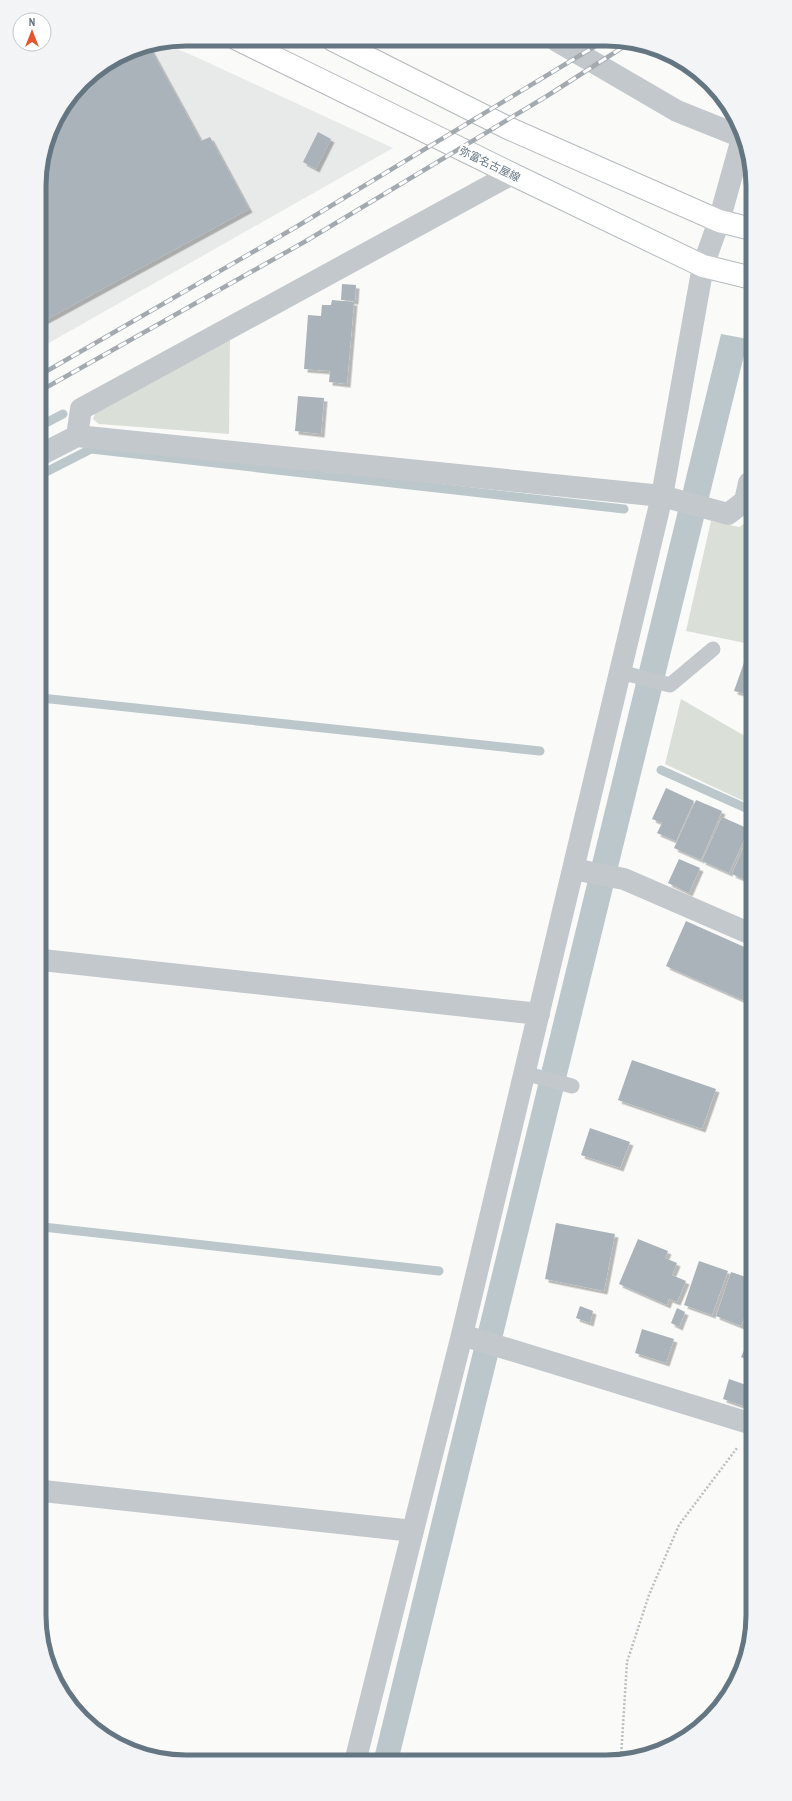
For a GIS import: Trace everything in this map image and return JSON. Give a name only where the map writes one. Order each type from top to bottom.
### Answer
[{"type":"main road","name":"弥富名古屋線","points":[[251,46],[703,266],[746,277]]},
{"type":"main road","points":[[345,46],[508,128],[719,220],[746,227]]},
{"type":"street","points":[[566,46],[677,111],[736,134]]},
{"type":"street","points":[[357,1755],[413,1531],[467,1336],[530,1075],[538,1014],[579,870],[626,674],[667,498],[703,266],[719,220],[740,144]]},
{"type":"street","points":[[77,436],[81,409],[512,174]]},
{"type":"street","points":[[46,451],[77,436],[667,498],[728,514],[745,502],[746,497]]},
{"type":"street","points":[[579,870],[624,879],[746,932]]},
{"type":"street","points":[[46,960],[538,1014]]},
{"type":"street","points":[[467,1336],[746,1422]]},
{"type":"street","points":[[46,1491],[413,1531]]},
{"type":"lane","points":[[626,674],[670,685],[713,649]]},
{"type":"lane","points":[[530,1075],[572,1086]]},
{"type":"path","points":[[621,1754],[627,1662],[649,1595],[680,1525],[739,1446]]},
{"type":"shaded area","points":[[172,47],[393,148],[46,345],[46,177],[53,141],[60,124],[81,94],[101,75],[124,60],[141,53]]},
{"type":"shaded area","points":[[721,334],[746,339],[746,347],[400,1755],[375,1755]]},
{"type":"shaded area","points":[[230,337],[229,434],[99,424],[93,419],[96,411]]},
{"type":"shaded area","points":[[711,521],[739,527],[746,523],[746,643],[686,631]]},
{"type":"shaded area","points":[[681,699],[746,737],[746,802],[665,764]]},
{"type":"building","points":[[152,51],[201,141],[210,137],[249,209],[46,320],[46,177],[53,141],[60,124],[81,94],[101,75],[124,60]]},
{"type":"building","points":[[318,132],[331,139],[316,169],[303,162]]},
{"type":"building","points":[[342,284],[356,285],[355,301],[341,300]]},
{"type":"building","points":[[332,300],[354,302],[347,384],[329,382],[330,371],[304,369],[308,315],[321,316],[322,305],[331,305]]},
{"type":"building","points":[[298,396],[324,398],[321,434],[295,431]]},
{"type":"building","points":[[746,657],[746,694],[734,691]]},
{"type":"building","points":[[666,788],[694,801],[676,841],[657,833],[662,823],[652,819]]},
{"type":"building","points":[[696,800],[722,811],[701,860],[674,848]]},
{"type":"building","points":[[722,817],[746,828],[746,836],[729,873],[702,861]]},
{"type":"building","points":[[746,841],[746,880],[732,874]]},
{"type":"building","points":[[679,859],[700,868],[689,893],[668,883]]},
{"type":"building","points":[[686,921],[746,948],[746,1002],[666,966]]},
{"type":"building","points":[[632,1060],[716,1089],[702,1129],[618,1100]]},
{"type":"building","points":[[590,1128],[630,1142],[620,1168],[581,1155]]},
{"type":"building","points":[[556,1223],[615,1234],[604,1291],[545,1279]]},
{"type":"building","points":[[638,1239],[668,1251],[665,1258],[677,1263],[672,1275],[686,1281],[677,1302],[669,1299],[667,1305],[619,1284]]},
{"type":"building","points":[[699,1261],[728,1271],[712,1315],[684,1305]]},
{"type":"building","points":[[731,1272],[746,1277],[746,1313],[741,1326],[716,1316]]},
{"type":"building","points":[[580,1306],[593,1311],[590,1323],[576,1318]]},
{"type":"building","points":[[677,1308],[685,1312],[679,1327],[671,1323]]},
{"type":"building","points":[[642,1329],[674,1339],[666,1363],[635,1353]]},
{"type":"building","points":[[746,1346],[746,1359],[741,1357]]},
{"type":"building","points":[[729,1379],[746,1385],[746,1407],[723,1399]]},
{"type":"waterway","points":[[46,423],[63,414]]},
{"type":"waterway","points":[[46,472],[91,449],[624,509]]},
{"type":"waterway","points":[[46,699],[540,751]]},
{"type":"waterway","points":[[661,770],[746,808]]},
{"type":"waterway","points":[[46,1227],[439,1271]]},
{"type":"railway","points":[[46,372],[296,227],[595,46]]},
{"type":"railway","points":[[46,388],[306,241],[547,96],[623,47]]}]
